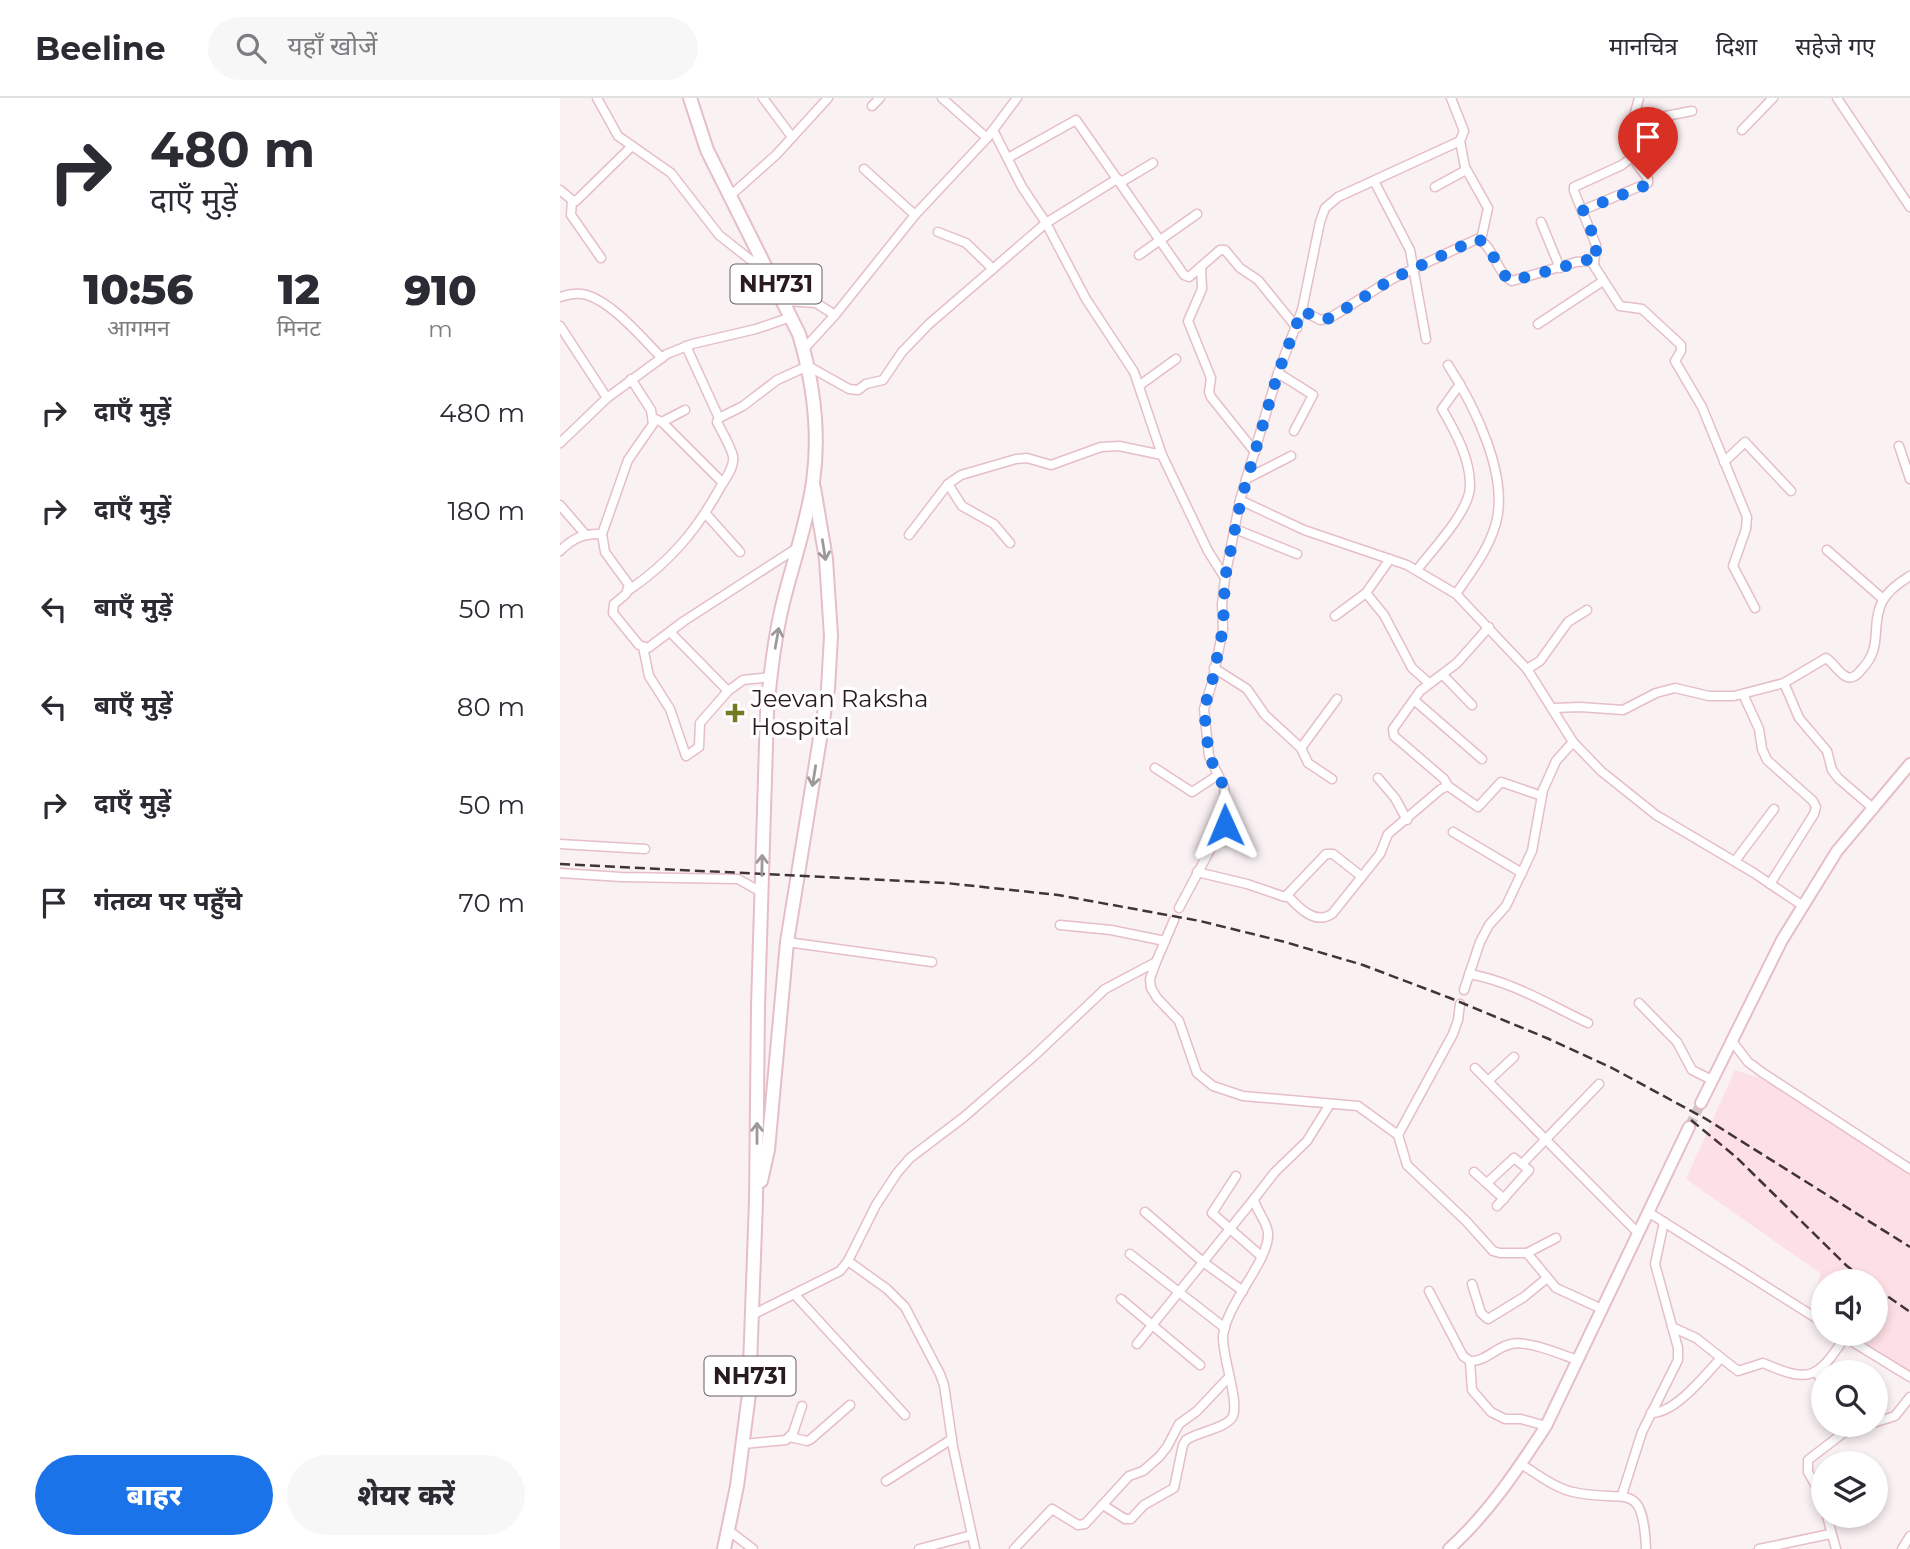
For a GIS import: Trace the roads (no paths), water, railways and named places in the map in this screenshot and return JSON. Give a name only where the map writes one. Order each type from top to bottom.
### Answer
[{"type":"highway","name":"NH731","points":[[690,98],[707,150],[785,301],[804,349],[815,426],[813,483],[826,559],[831,636],[828,689],[787,942],[768,1150],[756,1201]]},
{"type":"highway","name":"NH731","points":[[724,1549],[744,1444],[749,1394],[756,1201],[758,982],[770,677],[781,611],[813,483]]},
{"type":"main road","points":[[1701,1103],[1782,940],[1837,851],[1910,764]]},
{"type":"main road","points":[[1449,1549],[1476,1522],[1521,1464],[1546,1426],[1689,1127]]},
{"type":"street","points":[[597,98],[618,136],[671,173],[719,235],[772,276]]},
{"type":"street","points":[[763,98],[792,137]]},
{"type":"street","points":[[730,196],[776,155],[828,98]]},
{"type":"street","points":[[872,106],[880,98]]},
{"type":"street","points":[[942,98],[987,138]]},
{"type":"street","points":[[804,349],[835,316],[915,215],[987,138],[1017,98]]},
{"type":"street","points":[[1451,98],[1464,131],[1460,141],[1466,170],[1488,208],[1482,240],[1508,279],[1523,279],[1587,260],[1594,264]]},
{"type":"street","points":[[1583,210],[1648,183],[1648,179],[1632,158],[1634,122],[1639,98]]},
{"type":"street","points":[[1742,130],[1773,98]]},
{"type":"street","points":[[1837,98],[1910,207]]},
{"type":"street","points":[[1634,122],[1692,111]]},
{"type":"street","points":[[1008,158],[1076,120],[1184,275],[1189,276],[1220,250],[1225,250],[1240,268],[1258,280],[1297,328]]},
{"type":"street","points":[[993,130],[1086,299],[1134,372],[1162,455],[1208,551],[1225,578]]},
{"type":"street","points":[[1179,908],[1227,818],[1224,787],[1209,756],[1204,724],[1204,709],[1223,629],[1225,578],[1246,479],[1278,373],[1297,328],[1325,208],[1338,197],[1460,141]]},
{"type":"street","points":[[560,190],[576,201],[632,146]]},
{"type":"street","points":[[1632,158],[1574,187],[1574,191],[1597,245],[1594,264],[1602,281],[1620,306],[1642,309],[1681,345],[1681,351],[1675,358],[1698,399],[1748,521],[1734,563],[1755,608]]},
{"type":"street","points":[[1117,179],[1123,181],[1153,163]]},
{"type":"street","points":[[864,169],[915,215]]},
{"type":"street","points":[[1435,187],[1466,170]]},
{"type":"street","points":[[719,418],[743,406],[777,380],[808,366],[849,389],[858,390],[866,384],[883,380],[902,352],[1046,223],[1117,179]]},
{"type":"street","points":[[1374,181],[1410,250],[1426,339]]},
{"type":"street","points":[[572,200],[571,215],[601,258]]},
{"type":"street","points":[[1139,255],[1197,214]]},
{"type":"street","points":[[1541,222],[1560,268]]},
{"type":"street","points":[[938,232],[966,243],[993,269]]},
{"type":"street","points":[[1302,310],[1320,320],[1331,318],[1413,268],[1477,239],[1482,240]]},
{"type":"street","points":[[1200,267],[1202,289],[1189,316],[1190,329],[1211,378],[1209,393],[1255,452]]},
{"type":"street","points":[[1538,324],[1602,281]]},
{"type":"street","points":[[560,297],[585,294],[599,301],[618,315],[662,358]]},
{"type":"street","points":[[785,301],[816,303],[835,316]]},
{"type":"street","points":[[560,443],[607,398],[662,358],[686,346],[756,330],[791,317]]},
{"type":"street","points":[[560,326],[607,398]]},
{"type":"street","points":[[686,346],[719,418],[717,422],[733,457],[733,464],[706,514],[681,546],[650,576],[614,604],[613,613],[643,647],[649,676],[670,709],[686,756],[699,747],[700,723],[728,691],[743,680],[770,677]]},
{"type":"street","points":[[1140,385],[1176,359]]},
{"type":"street","points":[[1448,365],[1460,384],[1486,441],[1494,468],[1498,510],[1492,534],[1480,559],[1456,594]]},
{"type":"street","points":[[1278,373],[1313,395],[1294,431]]},
{"type":"street","points":[[629,590],[629,585],[605,552],[602,534],[628,460],[650,429],[653,418],[651,410],[631,380]]},
{"type":"street","points":[[1417,570],[1455,520],[1468,495],[1470,486],[1463,453],[1453,427],[1442,409],[1460,384]]},
{"type":"street","points":[[662,422],[685,410]]},
{"type":"street","points":[[653,418],[662,422],[723,483]]},
{"type":"street","points":[[1724,462],[1745,442],[1791,491]]},
{"type":"street","points":[[909,535],[948,484],[961,475],[1016,459],[1027,458],[1051,465],[1101,447],[1119,446],[1162,455]]},
{"type":"street","points":[[1899,446],[1910,479]]},
{"type":"street","points":[[1246,479],[1291,456]]},
{"type":"street","points":[[948,484],[962,506],[994,524],[1010,543]]},
{"type":"street","points":[[1241,500],[1304,530],[1417,570],[1456,594],[1527,669],[1573,743],[1601,771],[1645,807],[1803,906]]},
{"type":"street","points":[[560,505],[585,534]]},
{"type":"street","points":[[706,514],[740,552]]},
{"type":"street","points":[[1235,529],[1297,554]]},
{"type":"street","points":[[560,551],[577,537],[602,534]]},
{"type":"street","points":[[643,647],[648,648],[797,548]]},
{"type":"street","points":[[1827,550],[1883,598]]},
{"type":"street","points":[[1335,616],[1366,593],[1390,559]]},
{"type":"street","points":[[1553,708],[1623,710],[1657,693],[1675,688],[1718,697],[1743,694],[1784,682],[1826,658],[1845,677],[1852,677],[1859,673],[1875,651],[1879,608],[1883,598],[1910,576]]},
{"type":"street","points":[[1366,593],[1384,615],[1412,668],[1429,683]]},
{"type":"street","points":[[1527,669],[1540,660],[1568,622],[1587,610]]},
{"type":"street","points":[[1489,627],[1457,663],[1429,683],[1395,725],[1392,733],[1444,779],[1448,786],[1478,807],[1501,782],[1542,796]]},
{"type":"street","points":[[670,632],[728,691]]},
{"type":"street","points":[[1214,668],[1247,689],[1265,715],[1301,748],[1308,763],[1332,779]]},
{"type":"street","points":[[1443,675],[1472,705]]},
{"type":"street","points":[[1784,682],[1798,718],[1828,751],[1832,770],[1874,809]]},
{"type":"street","points":[[1743,694],[1755,717],[1767,760],[1813,801],[1816,807],[1770,884]]},
{"type":"street","points":[[1301,748],[1337,699]]},
{"type":"street","points":[[1414,700],[1482,758]]},
{"type":"street","points":[[1464,990],[1480,942],[1489,925],[1506,906],[1522,873],[1534,842],[1542,796],[1556,761],[1573,743]]},
{"type":"street","points":[[1155,768],[1192,792],[1218,775]]},
{"type":"street","points":[[1378,778],[1395,798],[1407,820]]},
{"type":"street","points":[[1197,872],[1288,897],[1305,914],[1326,918],[1380,854],[1385,838],[1441,789],[1448,786]]},
{"type":"street","points":[[1735,862],[1774,809]]},
{"type":"street","points":[[1453,832],[1522,873]]},
{"type":"street","points":[[560,844],[645,849]]},
{"type":"street","points":[[1288,897],[1326,854],[1333,854],[1361,876]]},
{"type":"street","points":[[560,873],[738,879],[761,892]]},
{"type":"street","points":[[1174,920],[1150,979],[1151,988],[1178,1021],[1194,1067],[1207,1082],[1243,1096],[1297,1099],[1358,1107],[1398,1135],[1407,1166],[1466,1220],[1493,1251],[1527,1252],[1556,1238]]},
{"type":"street","points":[[1060,925],[1111,930],[1165,941]]},
{"type":"street","points":[[787,942],[932,962]]},
{"type":"street","points":[[752,1315],[834,1275],[848,1261],[876,1205],[910,1158],[1034,1056],[1105,989],[1156,962]]},
{"type":"street","points":[[1469,974],[1507,984],[1588,1023]]},
{"type":"street","points":[[1639,1003],[1677,1042],[1692,1070],[1712,1080]]},
{"type":"street","points":[[1398,1135],[1453,1034],[1460,1004]]},
{"type":"street","points":[[1732,1041],[1748,1062],[1763,1073],[1910,1169]]},
{"type":"street","points":[[1488,1081],[1514,1056]]},
{"type":"street","points":[[1475,1068],[1638,1233]]},
{"type":"street","points":[[1523,1163],[1599,1084]]},
{"type":"street","points":[[1137,1344],[1275,1172],[1307,1141],[1330,1104]]},
{"type":"street","points":[[1487,1183],[1512,1158],[1516,1158],[1528,1168],[1528,1172],[1497,1206]]},
{"type":"street","points":[[1474,1172],[1504,1199]]},
{"type":"street","points":[[1236,1176],[1212,1213],[1261,1256]]},
{"type":"street","points":[[1103,1505],[1129,1520],[1144,1505],[1172,1490],[1183,1445],[1191,1436],[1230,1420],[1234,1404],[1224,1350],[1225,1328],[1261,1256],[1268,1233],[1254,1199]]},
{"type":"street","points":[[1145,1212],[1203,1262],[1242,1291]]},
{"type":"street","points":[[1648,1212],[1811,1315]]},
{"type":"street","points":[[1622,1495],[1651,1413],[1678,1360],[1678,1348],[1655,1264],[1664,1222]]},
{"type":"street","points":[[1527,1252],[1556,1288],[1602,1309]]},
{"type":"street","points":[[1130,1254],[1225,1328]]},
{"type":"street","points":[[848,1261],[887,1289],[905,1307],[944,1385],[975,1549]]},
{"type":"street","points":[[1472,1283],[1481,1313],[1488,1319],[1515,1303],[1547,1278]]},
{"type":"street","points":[[1429,1291],[1464,1356],[1470,1361],[1472,1390],[1491,1412],[1505,1419],[1521,1419],[1546,1426]]},
{"type":"street","points":[[795,1294],[905,1415]]},
{"type":"street","points":[[1121,1298],[1200,1365]]},
{"type":"street","points":[[1672,1327],[1696,1338],[1740,1371],[1763,1363],[1788,1375],[1811,1373]]},
{"type":"street","points":[[1470,1361],[1478,1360],[1507,1344],[1519,1342],[1577,1360]]},
{"type":"street","points":[[1860,1346],[1910,1377]]},
{"type":"street","points":[[1651,1413],[1666,1410],[1698,1383],[1721,1358]]},
{"type":"street","points":[[1014,1549],[1052,1509],[1080,1526],[1085,1524],[1129,1476],[1143,1471],[1164,1452],[1181,1422],[1197,1411],[1229,1377]]},
{"type":"street","points":[[1888,1418],[1895,1416],[1910,1397]]},
{"type":"street","points":[[744,1444],[781,1441],[790,1437],[807,1441],[850,1405]]},
{"type":"street","points":[[790,1437],[802,1406]]},
{"type":"street","points":[[1176,1429],[1183,1445]]},
{"type":"street","points":[[1818,1451],[1837,1437]]},
{"type":"street","points":[[886,1481],[953,1439]]},
{"type":"street","points":[[1811,1456],[1806,1463],[1811,1477]]},
{"type":"street","points":[[1521,1464],[1572,1492],[1622,1495],[1635,1501],[1643,1514],[1646,1549]]},
{"type":"street","points":[[1829,1528],[1836,1549]]},
{"type":"street","points":[[728,1530],[753,1549]]},
{"type":"street","points":[[1759,1549],[1830,1534]]},
{"type":"street","points":[[919,1549],[972,1535]]},
{"type":"street","points":[[1902,1549],[1910,1536]]},
{"type":"tunnel","points":[[1689,1127],[1701,1103]]},
{"type":"railway","points":[[560,864],[946,883],[1058,895],[1200,921],[1285,942],[1363,965],[1450,998],[1612,1068],[1706,1119],[1910,1247]]},
{"type":"railway","points":[[1691,1120],[1736,1157],[1851,1269]]},
{"type":"railway","points":[[1888,1296],[1910,1312]]},
{"type":"place","name":"Jeevan Raksha Hospital","points":[[735,713]]}]
